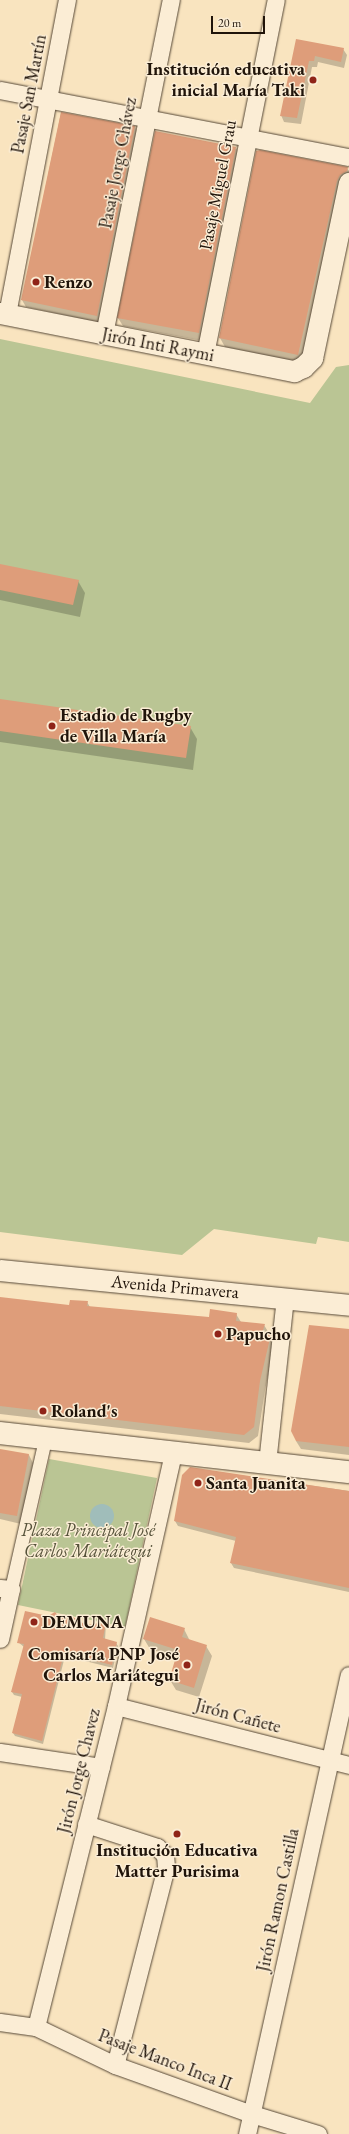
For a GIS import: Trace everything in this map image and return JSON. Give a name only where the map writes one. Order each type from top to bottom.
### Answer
[{"type":"main road","points":[[0,1433],[173,1454],[349,1472]]},
{"type":"street","name":"Pasaje San Martín","points":[[3,314],[67,0]]},
{"type":"street","name":"Pasaje Jorge Chávez","points":[[104,334],[171,0]]},
{"type":"street","name":"Pasaje Miguel Grau","points":[[205,354],[276,0]]},
{"type":"street","points":[[0,90],[349,157]]},
{"type":"street","name":"Jirón Inti Raymi","points":[[3,314],[294,371],[303,367],[312,358],[349,183]]},
{"type":"street","name":"Avenida Primavera","points":[[0,1270],[349,1305]]},
{"type":"street","points":[[267,1464],[285,1298]]},
{"type":"street","points":[[0,1639],[6,1589],[45,1439]]},
{"type":"street","name":"Jirón Jorge Chavez","points":[[36,2027],[116,1706],[173,1454]]},
{"type":"street","name":"Jirón Ramon Castilla","points":[[247,2134],[349,1675]]},
{"type":"street","name":"Jirón Cañete","points":[[116,1706],[349,1765]]},
{"type":"street","points":[[0,1752],[101,1767]]},
{"type":"street","points":[[86,1824],[157,1847],[165,1855],[166,1867],[115,2065]]},
{"type":"street","name":"Pasaje Manco Inca II","points":[[0,2022],[36,2027],[115,2065],[252,2114],[318,2134]]},
{"type":"green space","points":[[0,339],[310,403],[336,367],[349,365],[349,1242],[318,1237],[316,1244],[214,1229],[182,1255],[0,1232]]},
{"type":"green space","name":"Plaza Principal José Carlos Mariátegui","points":[[49,1459],[157,1478],[125,1627],[18,1605]]},
{"type":"water","points":[[102,1504],[107,1505],[113,1511],[113,1521],[107,1527],[102,1528],[97,1527],[91,1521],[90,1516],[91,1511],[97,1505]]},
{"type":"building","points":[[296,39],[344,48],[341,62],[315,56],[314,61],[309,61],[297,118],[280,116]]},
{"type":"building","points":[[61,112],[135,126],[97,316],[21,300]]},
{"type":"building","points":[[155,131],[236,147],[199,333],[117,318]]},
{"type":"building","points":[[260,150],[348,167],[347,171],[340,175],[337,181],[298,355],[219,338],[256,151]]},
{"type":"building","points":[[0,564],[79,580],[73,605],[0,590]]},
{"type":"building","points":[[0,699],[191,726],[186,758],[0,731]]},
{"type":"building","points":[[0,1297],[69,1305],[70,1300],[88,1301],[87,1306],[209,1317],[210,1309],[237,1313],[236,1321],[265,1324],[262,1333],[271,1334],[260,1381],[254,1427],[244,1435],[0,1406]]},
{"type":"building","points":[[309,1325],[349,1329],[349,1447],[296,1441],[291,1431]]},
{"type":"building","points":[[0,1449],[29,1454],[17,1516],[0,1513]]},
{"type":"building","points":[[190,1467],[349,1491],[349,1588],[230,1563],[236,1537],[174,1521],[182,1475]]},
{"type":"building","points":[[25,1611],[48,1616],[55,1612],[60,1618],[73,1617],[86,1625],[106,1622],[103,1638],[117,1642],[112,1665],[64,1653],[42,1741],[12,1733],[22,1694],[11,1692],[24,1644],[17,1643]]},
{"type":"building","name":"Comisaría PNP José Carlos Mariátegui","points":[[150,1617],[185,1628],[182,1637],[207,1645],[194,1688],[169,1680],[178,1650],[143,1639]]},
{"type":"place","name":"Institución educativa inicial María Taki","points":[[313,80]]},
{"type":"place","name":"Renzo","points":[[36,282]]},
{"type":"place","name":"Estadio de Rugby de Villa María","points":[[52,726]]},
{"type":"place","name":"Papucho","points":[[218,1334]]},
{"type":"place","name":"Roland's","points":[[43,1411]]},
{"type":"place","name":"Santa Juanita","points":[[198,1483]]},
{"type":"place","name":"DEMUNA","points":[[34,1622]]},
{"type":"place","name":"Comisaría PNP José Carlos Mariátegui","points":[[187,1665]]},
{"type":"place","name":"Institución Educativa Matter Purisima","points":[[177,1834]]}]
